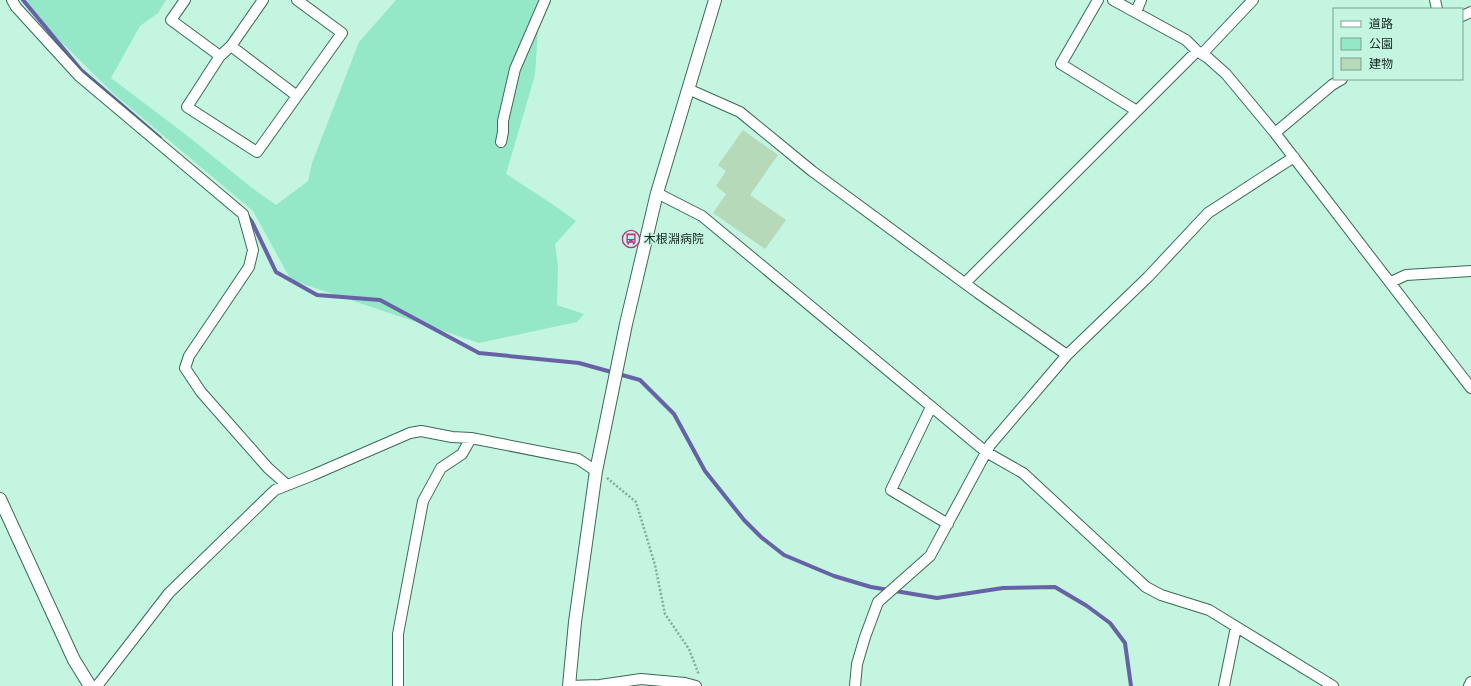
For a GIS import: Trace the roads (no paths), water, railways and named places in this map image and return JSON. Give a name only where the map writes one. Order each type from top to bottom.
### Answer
[{"type":"street","points":[[12,0],[79,76],[243,214],[253,250],[248,268],[188,356],[185,368],[201,392],[268,468],[287,485]]},
{"type":"street","points":[[185,0],[171,20],[220,56]]},
{"type":"street","points":[[263,0],[231,46],[220,56],[187,107],[257,152],[342,33],[297,0]]},
{"type":"street","points":[[501,142],[503,121],[515,69],[545,0]]},
{"type":"street","points":[[698,682],[685,683],[641,679],[600,685],[569,686],[575,622],[596,471],[626,324],[657,193],[715,0]]},
{"type":"street","points":[[1098,0],[1061,64],[1136,110]]},
{"type":"street","points":[[1113,0],[1186,40],[1199,53],[1226,74],[1276,133],[1391,282],[1467,375],[1471,388]]},
{"type":"street","points":[[1136,12],[1141,0]]},
{"type":"street","points":[[965,283],[1136,110],[1199,53],[1253,0]]},
{"type":"street","points":[[231,46],[297,96]]},
{"type":"street","points":[[1276,133],[1332,85],[1340,80]]},
{"type":"street","points":[[688,89],[740,112],[812,171],[1066,355]]},
{"type":"street","points":[[855,686],[858,664],[865,637],[878,602],[930,556],[990,445],[1066,355],[1148,277],[1208,213],[1294,157]]},
{"type":"street","points":[[657,193],[702,216],[986,452],[1023,473],[1146,587],[1161,595],[1209,610],[1333,686]]},
{"type":"street","points":[[1391,282],[1406,275],[1471,271]]},
{"type":"street","points":[[931,407],[890,490],[948,524]]},
{"type":"street","points":[[97,686],[170,593],[275,490],[410,433],[421,431],[452,437],[471,438],[578,459],[596,471]]},
{"type":"street","points":[[398,686],[398,634],[423,501],[442,468],[462,454],[471,438]]},
{"type":"street","points":[[0,499],[74,660],[90,686]]},
{"type":"street","points":[[1224,686],[1236,627]]},
{"type":"street","points":[[1469,686],[1471,682]]},
{"type":"waterway","points":[[23,0],[81,70],[160,138]]},
{"type":"waterway","points":[[246,214],[252,222],[276,272],[317,295],[380,300],[479,353],[579,363],[640,380],[674,414],[705,471],[744,520],[761,537],[784,555],[834,576],[871,587],[937,598],[1003,588],[1055,587],[1087,606],[1110,623],[1125,643],[1131,686]]},
{"type":"place","name":"木根淵病院","points":[[631,239]]}]
